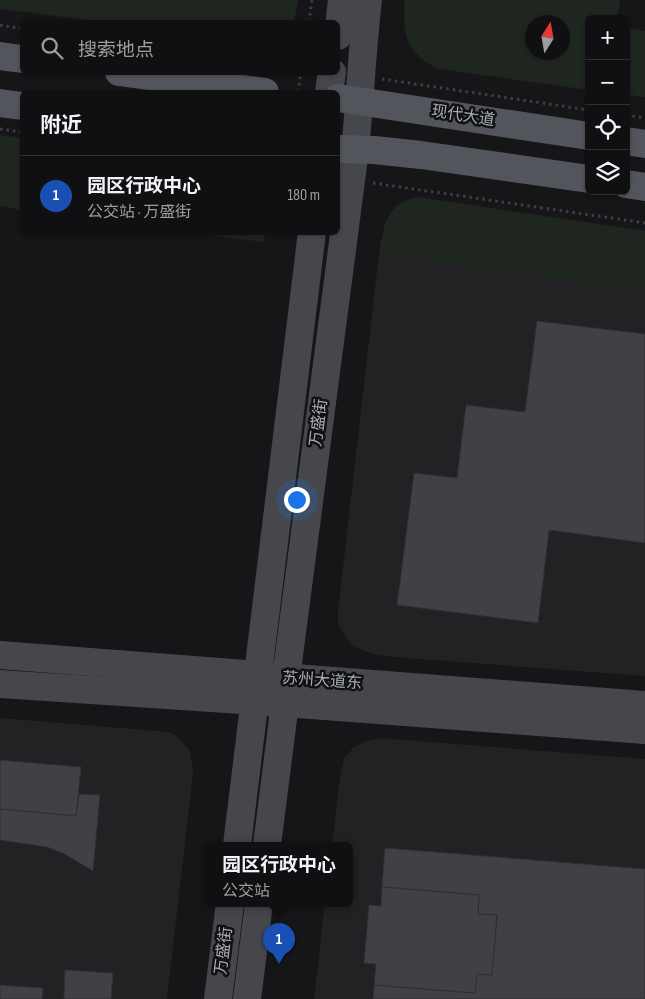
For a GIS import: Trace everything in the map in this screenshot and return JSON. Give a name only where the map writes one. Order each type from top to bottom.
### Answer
[{"type":"main road","points":[[340,20],[342,0]]},
{"type":"main road","name":"万盛街","points":[[266,842],[350,180],[346,149],[368,0]]},
{"type":"main road","points":[[0,56],[20,59]]},
{"type":"main road","points":[[141,75],[250,90]]},
{"type":"main road","points":[[329,90],[332,75]]},
{"type":"main road","name":"现代大道","points":[[353,92],[585,135]]},
{"type":"main road","points":[[0,102],[20,106]]},
{"type":"main road","points":[[630,142],[645,144]]},
{"type":"main road","points":[[346,149],[420,155],[585,178]]},
{"type":"main road","points":[[630,185],[645,187]]},
{"type":"main road","name":"万盛街","points":[[237,842],[312,235]]},
{"type":"main road","name":"苏州大道东","points":[[0,655],[256,688],[645,730]]},
{"type":"main road","name":"苏州大道东","points":[[0,684],[256,688]]},
{"type":"main road","name":"苏州大道东","points":[[285,691],[645,705]]},
{"type":"main road","name":"万盛街","points":[[218,999],[230,907]]},
{"type":"main road","name":"万盛街","points":[[247,999],[258,907]]},
{"type":"path","points":[[309,20],[312,0]]},
{"type":"path","points":[[0,25],[20,29]]},
{"type":"path","points":[[298,90],[301,75]]},
{"type":"path","points":[[353,92],[585,110]]},
{"type":"path","points":[[630,116],[645,118]]},
{"type":"path","points":[[0,129],[20,132]]},
{"type":"path","points":[[350,180],[645,223]]},
{"type":"shaded area","points":[[0,0],[298,0],[294,20],[88,20],[0,9]]},
{"type":"shaded area","points":[[405,0],[620,0],[618,15],[585,15],[585,89],[439,69],[428,63],[413,49],[408,42],[404,23]]},
{"type":"shaded area","points":[[630,29],[645,31],[645,97],[630,95]]},
{"type":"shaded area","points":[[0,135],[20,138],[20,210],[0,206]]},
{"type":"shaded area","points":[[418,197],[645,231],[645,293],[379,254],[385,225],[392,210],[407,200]]},
{"type":"shaded area","points":[[207,235],[265,235],[264,242]]},
{"type":"shaded area","points":[[379,254],[645,293],[645,676],[373,654],[359,649],[350,643],[338,624]]},
{"type":"shaded area","points":[[0,718],[170,732],[178,737],[190,751],[193,773],[167,999],[0,999]]},
{"type":"shaded area","points":[[380,738],[645,759],[645,999],[314,999],[325,907],[353,907],[353,842],[332,842],[344,759],[353,748],[366,741]]},
{"type":"building","points":[[537,321],[645,334],[645,543],[549,530],[538,623],[397,605],[414,473],[457,478],[466,405],[525,412]]},
{"type":"building","points":[[0,760],[81,767],[76,816],[0,809]]},
{"type":"building","points":[[79,794],[100,795],[93,871],[63,853],[47,847],[0,840],[0,809],[76,816]]},
{"type":"building","points":[[385,848],[645,869],[645,999],[373,999],[374,985],[475,993],[477,974],[492,975],[497,915],[478,914],[479,895],[382,887]]},
{"type":"building","points":[[382,887],[479,895],[478,914],[497,915],[492,975],[477,974],[475,993],[374,985],[376,964],[364,963],[369,905],[381,906]]},
{"type":"building","points":[[65,970],[113,973],[111,999],[64,999]]},
{"type":"building","points":[[0,985],[43,988],[42,999],[0,999]]},
{"type":"place","name":"园区行政中心","points":[[279,964]]}]
